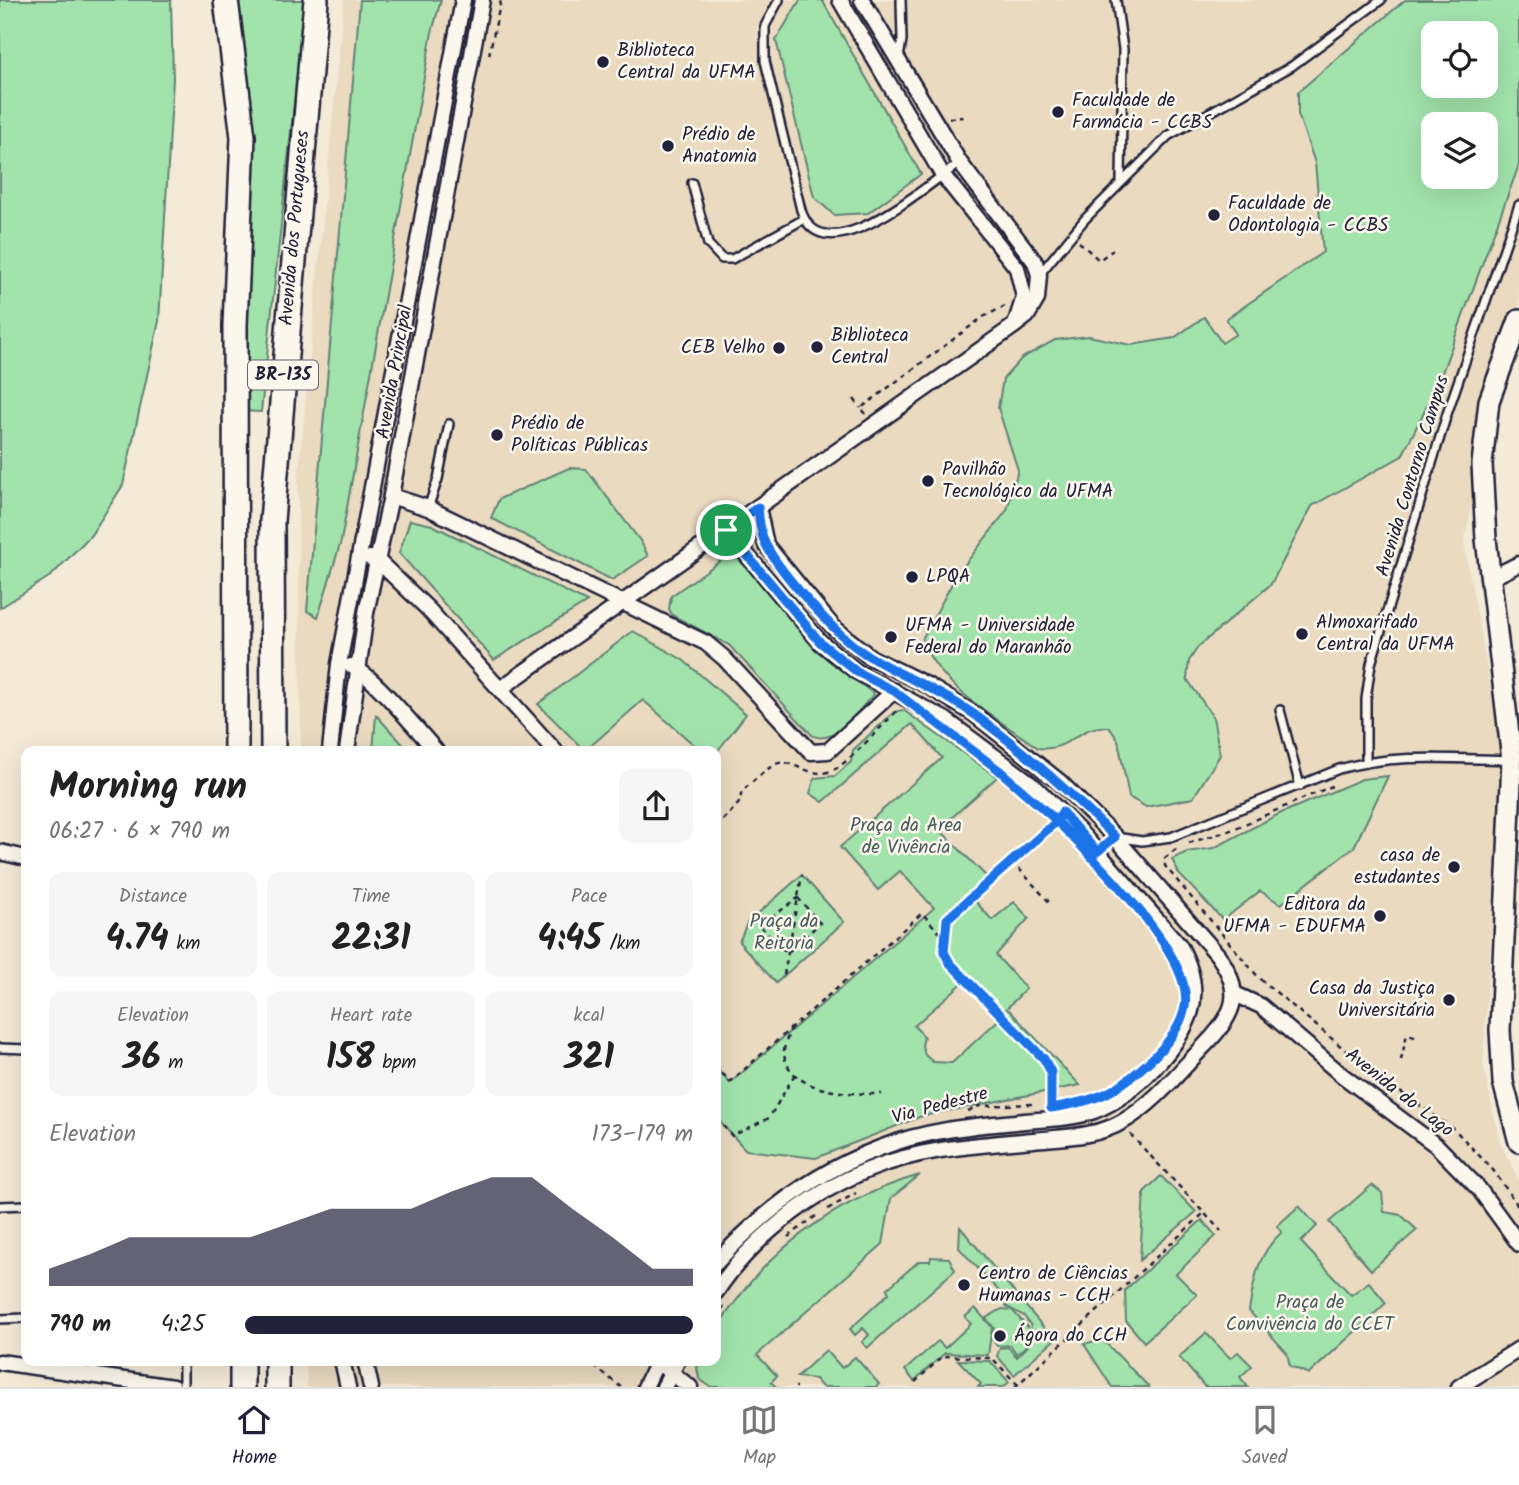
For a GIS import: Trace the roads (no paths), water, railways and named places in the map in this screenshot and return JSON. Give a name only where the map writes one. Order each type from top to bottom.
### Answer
[{"type":"highway","name":"BR-135","points":[[226,0],[243,137],[235,325],[236,746]]},
{"type":"highway","name":"Avenida dos Portugueses","points":[[273,746],[272,521],[316,0]]},
{"type":"highway","points":[[242,1366],[242,1387]]},
{"type":"highway","points":[[277,1366],[277,1387]]},
{"type":"main road","points":[[1519,320],[1489,401],[1485,424],[1482,490],[1512,760],[1500,1030],[1503,1082],[1519,1142]]},
{"type":"street","name":"Avenida Principal","points":[[331,746],[339,664],[463,0]]},
{"type":"street","name":"Avenida Principal","points":[[348,746],[377,560],[482,0]]},
{"type":"street","points":[[841,0],[943,174],[1017,268],[1024,297],[1014,326]]},
{"type":"street","points":[[500,689],[1014,326],[1033,309],[1039,275],[1028,249],[960,163],[862,0]]},
{"type":"street","points":[[391,496],[428,508],[716,650],[811,752],[828,751],[894,691]]},
{"type":"street","points":[[722,1296],[734,1267],[776,1227],[832,1189],[866,1170],[908,1156],[947,1149],[1078,1136],[1122,1123],[1154,1097],[1219,1031],[1227,1019],[1235,994],[1228,969],[1217,954],[1115,837],[1060,782],[974,714],[927,685],[870,657],[833,627],[774,557],[762,535],[758,507]]},
{"type":"street","points":[[721,1258],[777,1206],[851,1160],[889,1144],[936,1132],[1073,1116],[1094,1111],[1131,1090],[1161,1060],[1182,1035],[1191,1016],[1194,996],[1188,961],[1180,945],[1062,812],[1000,759],[946,720],[857,672],[820,642],[726,530]]},
{"type":"street","points":[[359,555],[377,560],[428,609],[551,746]]},
{"type":"street","points":[[1493,577],[1519,564]]},
{"type":"street","points":[[857,672],[870,657]]},
{"type":"street","points":[[339,664],[358,668],[431,746]]},
{"type":"street","points":[[0,852],[21,857]]},
{"type":"street","name":"Avenida do Lago","points":[[1235,994],[1261,1006],[1343,1076],[1437,1146],[1479,1189],[1519,1244]]},
{"type":"street","points":[[1459,1387],[1519,1349]]},
{"type":"street","points":[[0,1362],[21,1363]]},
{"type":"street","points":[[75,1366],[94,1367],[173,1387]]},
{"type":"street","points":[[343,1366],[348,1387]]},
{"type":"street","points":[[366,1366],[371,1387]]},
{"type":"street","points":[[645,1387],[655,1366]]},
{"type":"street","points":[[664,1387],[674,1366],[690,1387]]},
{"type":"lane","points":[[779,0],[765,26],[765,61],[804,219],[824,235],[849,234],[868,225],[960,163]]},
{"type":"lane","points":[[898,61],[902,40],[901,0]]},
{"type":"lane","points":[[1116,0],[1123,49],[1121,181]]},
{"type":"lane","points":[[1039,275],[1071,235],[1121,181],[1168,136],[1292,66],[1381,0]]},
{"type":"lane","points":[[692,183],[708,244],[722,259],[732,259],[804,219]]},
{"type":"lane","name":"Avenida Contorno Campus","points":[[1366,762],[1366,699],[1371,664],[1447,414],[1519,205]]},
{"type":"lane","points":[[428,508],[438,479],[450,424]]},
{"type":"lane","points":[[1280,710],[1300,786]]},
{"type":"lane","points":[[1097,852],[1115,837],[1142,841],[1171,837],[1366,762],[1416,757],[1512,760]]},
{"type":"lane","points":[[0,1048],[21,1049]]},
{"type":"lane","points":[[0,1206],[21,1205]]},
{"type":"lane","points":[[0,1318],[21,1318]]},
{"type":"lane","points":[[183,1366],[183,1387]]},
{"type":"place","name":"Biblioteca Central da UFMA","points":[[603,62]]},
{"type":"place","name":"Faculdade de Farmácia - CCBS","points":[[1058,112]]},
{"type":"place","name":"Prédio de Anatomia","points":[[668,146]]},
{"type":"place","name":"Faculdade de Odontologia - CCBS","points":[[1214,215]]},
{"type":"place","name":"Biblioteca Central","points":[[817,347]]},
{"type":"place","name":"CEB Velho","points":[[779,348]]},
{"type":"place","name":"Prédio de Políticas Públicas","points":[[497,435]]},
{"type":"place","name":"Pavilhão Tecnológico da UFMA","points":[[928,481]]},
{"type":"place","name":"LPQA","points":[[912,577]]},
{"type":"place","name":"Almoxarifado Central da UFMA","points":[[1302,634]]},
{"type":"place","name":"UFMA - Universidade Federal do Maranhão","points":[[891,637]]},
{"type":"place","name":"casa de estudantes","points":[[1454,867]]},
{"type":"place","name":"Editora da UFMA - EDUFMA","points":[[1380,916]]},
{"type":"place","name":"Casa da Justiça Universitária","points":[[1449,1000]]},
{"type":"place","name":"Centro de Ciências Humanas - CCH","points":[[964,1285]]},
{"type":"place","name":"Ágora do CCH","points":[[1000,1336]]},
{"type":"park label","name":"Praça da Area de Vivência","points":[[906,837]]},
{"type":"park label","name":"Praça da Reitoria","points":[[784,933]]},
{"type":"park label","name":"Praça de Convivência do CCET","points":[[1310,1314]]}]
